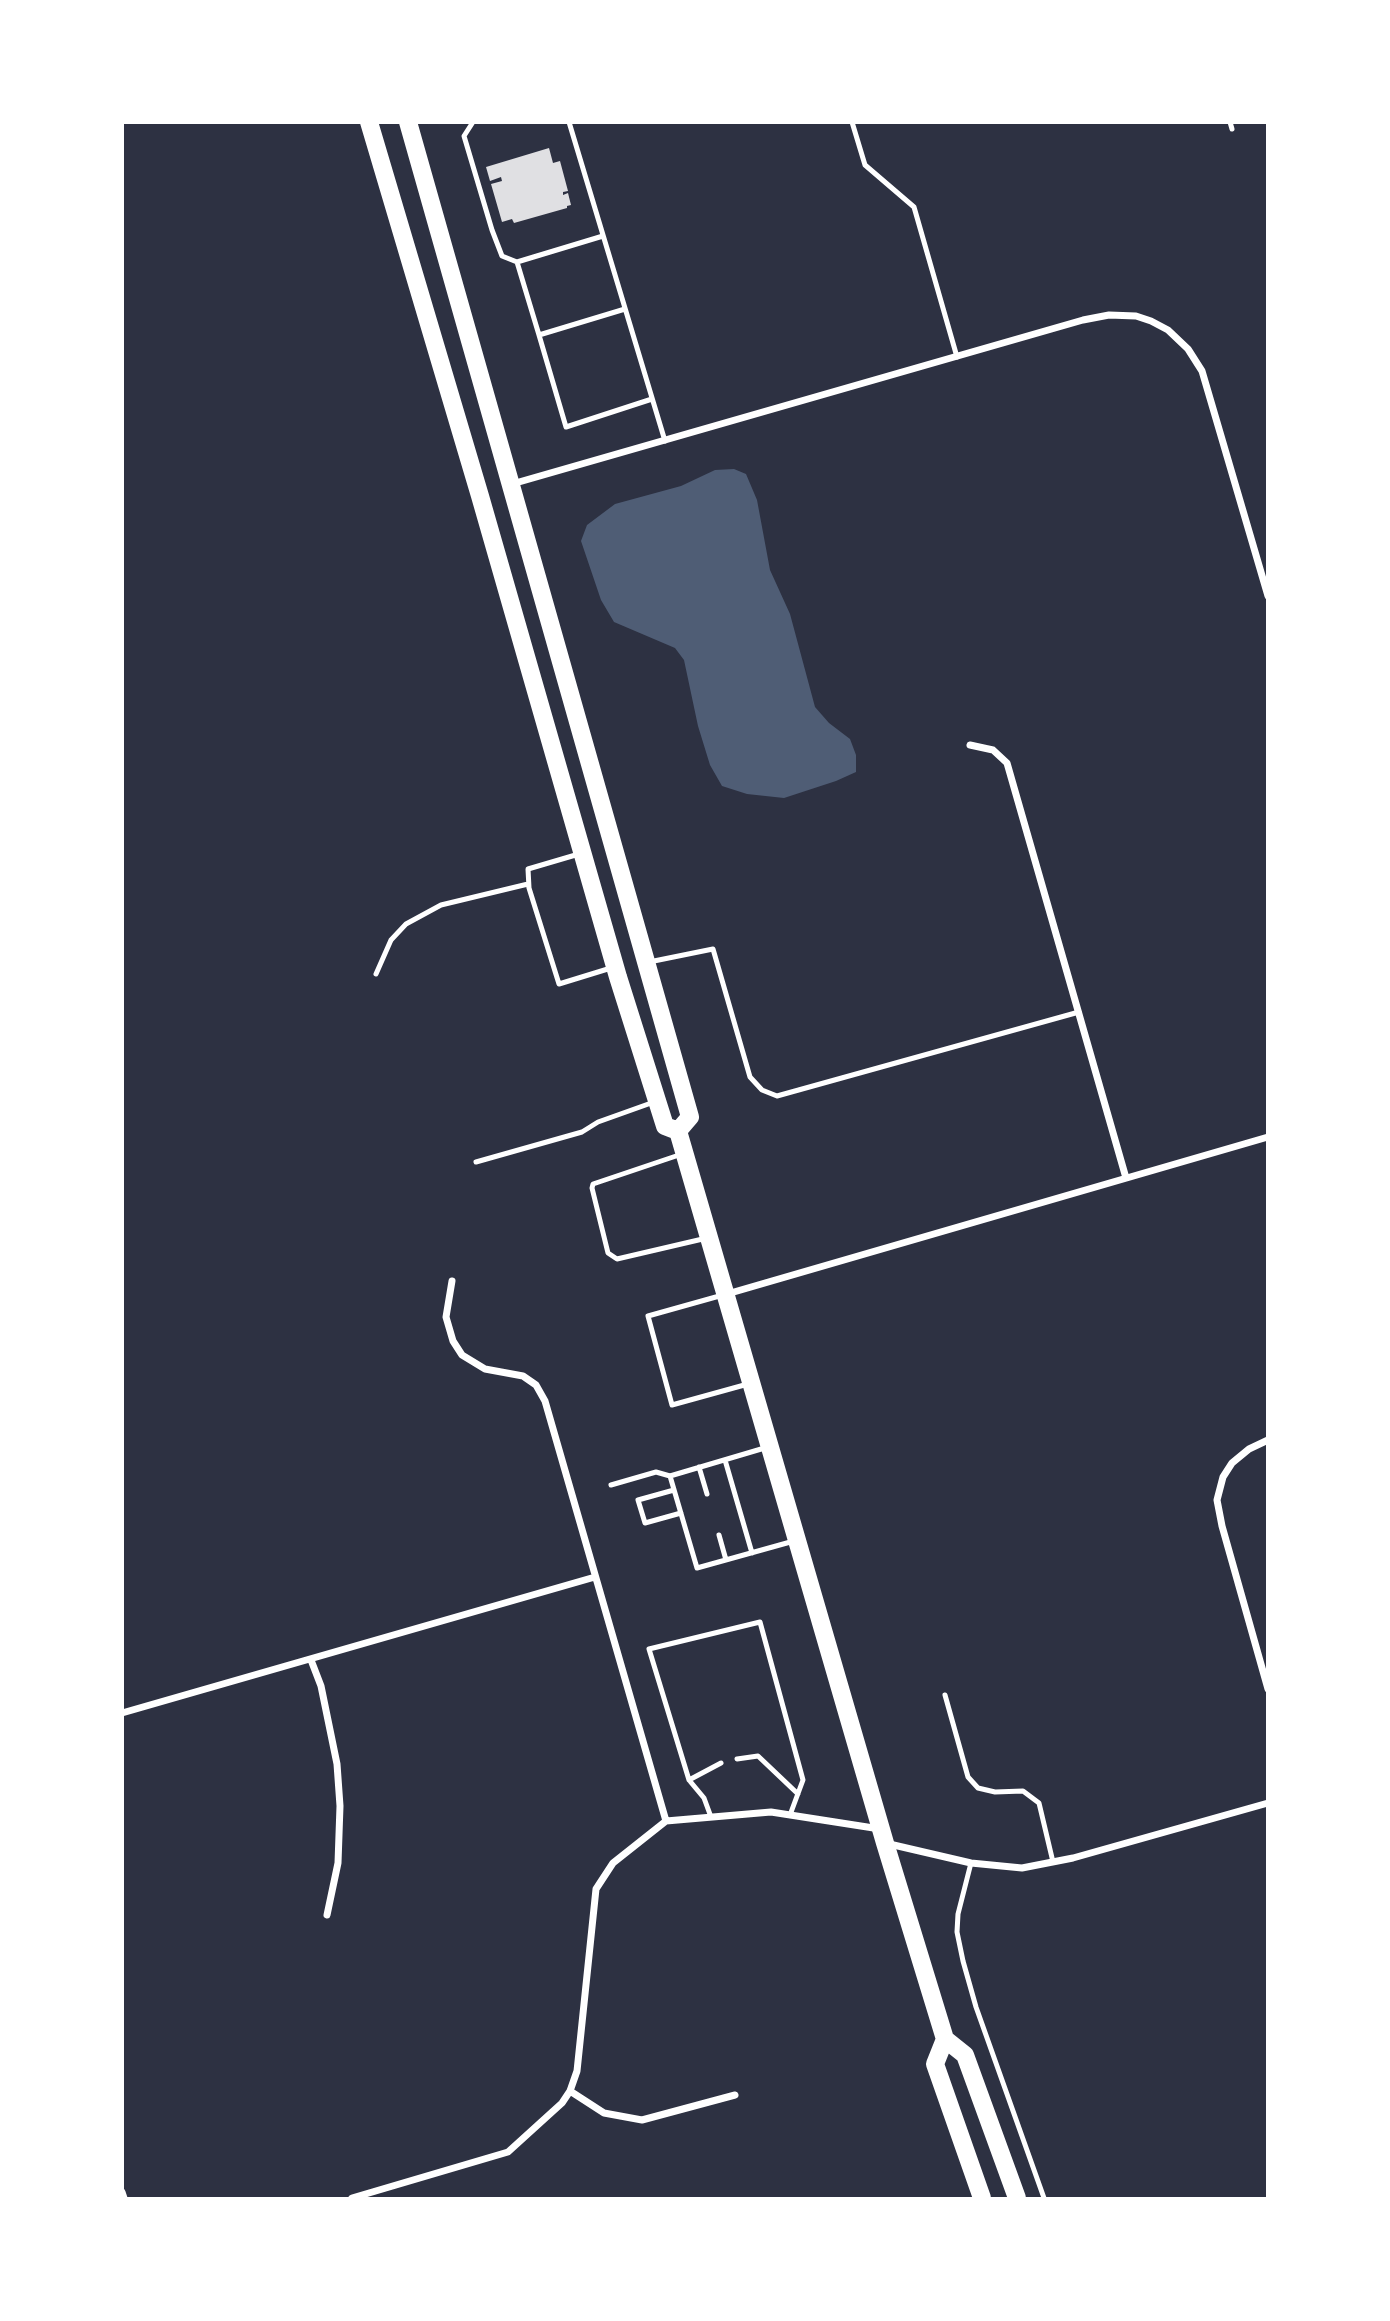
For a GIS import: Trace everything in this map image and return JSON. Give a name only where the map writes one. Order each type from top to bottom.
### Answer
[{"type":"main road","points":[[369,122],[481,496],[615,966],[665,1126],[678,1131]]},
{"type":"main road","points":[[408,122],[690,1117],[678,1131]]},
{"type":"main road","points":[[678,1131],[883,1836],[945,2039],[965,2055],[1017,2199]]},
{"type":"main road","points":[[945,2039],[935,2064],[982,2199]]},
{"type":"street","points":[[512,484],[1099,316],[1136,316],[1151,320],[1168,330],[1188,349],[1202,372],[1268,596]]},
{"type":"street","points":[[970,745],[993,750],[1007,763],[1126,1178]]},
{"type":"street","points":[[726,1294],[1268,1137]]},
{"type":"street","points":[[452,1281],[446,1317],[453,1341],[462,1355],[485,1369],[523,1376],[536,1385],[545,1401],[666,1821]]},
{"type":"street","points":[[1268,1440],[1249,1448],[1227,1469],[1218,1491],[1219,1511],[1268,1689]]},
{"type":"street","points":[[122,1713],[595,1577]]},
{"type":"street","points":[[311,1660],[321,1686],[334,1751],[340,1806],[338,1863],[327,1915]]},
{"type":"street","points":[[352,2199],[508,2152],[562,2104],[577,2071],[596,1889],[613,1863],[666,1821],[771,1812],[883,1836],[971,1863],[1022,1868],[1053,1862],[1268,1803]]},
{"type":"street","points":[[570,2091],[604,2113],[642,2120],[735,2095]]},
{"type":"street","points":[[122,2192],[124,2199]]},
{"type":"lane","points":[[472,122],[464,136],[502,256],[517,262],[603,236]]},
{"type":"lane","points":[[569,122],[665,441]]},
{"type":"lane","points":[[852,122],[865,164],[914,207],[957,357]]},
{"type":"lane","points":[[517,262],[566,427],[652,399]]},
{"type":"lane","points":[[538,335],[625,309]]},
{"type":"lane","points":[[582,853],[528,869],[528,884],[559,984],[615,966]]},
{"type":"lane","points":[[376,974],[391,940],[406,923],[441,905],[528,884]]},
{"type":"lane","points":[[647,963],[713,949],[750,1077],[766,1093],[778,1096],[1079,1012]]},
{"type":"lane","points":[[476,1162],[582,1132],[598,1122],[657,1101]]},
{"type":"lane","points":[[685,1153],[593,1184],[608,1253],[617,1259],[710,1238]]},
{"type":"lane","points":[[726,1294],[648,1315],[672,1405],[751,1383]]},
{"type":"lane","points":[[611,1485],[656,1472],[670,1476],[769,1447]]},
{"type":"lane","points":[[725,1460],[752,1553]]},
{"type":"lane","points":[[699,1468],[707,1494]]},
{"type":"lane","points":[[670,1476],[697,1568],[797,1540]]},
{"type":"lane","points":[[674,1490],[638,1500],[645,1523],[681,1513]]},
{"type":"lane","points":[[719,1535],[726,1560]]},
{"type":"lane","points":[[711,1817],[704,1798],[690,1780],[649,1649],[760,1622],[803,1780],[790,1815]]},
{"type":"lane","points":[[945,1695],[968,1777],[978,1788],[995,1792],[1023,1791],[1038,1803],[1053,1862]]},
{"type":"lane","points":[[737,1759],[758,1756],[798,1794]]},
{"type":"lane","points":[[690,1780],[721,1763]]},
{"type":"lane","points":[[971,1863],[958,1914],[957,1932],[963,1961],[976,2007],[1044,2199]]},
{"type":"water","points":[[734,469],[746,474],[757,500],[770,570],[790,614],[815,707],[829,723],[850,739],[856,755],[856,772],[784,798],[747,794],[722,786],[710,765],[698,726],[684,660],[675,648],[614,622],[601,600],[581,541],[587,525],[615,504],[681,486],[715,470]]},
{"type":"building","points":[[549,148],[553,163],[560,161],[568,191],[563,192],[563,195],[568,193],[571,205],[514,223],[512,219],[502,222],[491,184],[502,181],[501,177],[490,181],[486,167]]}]
